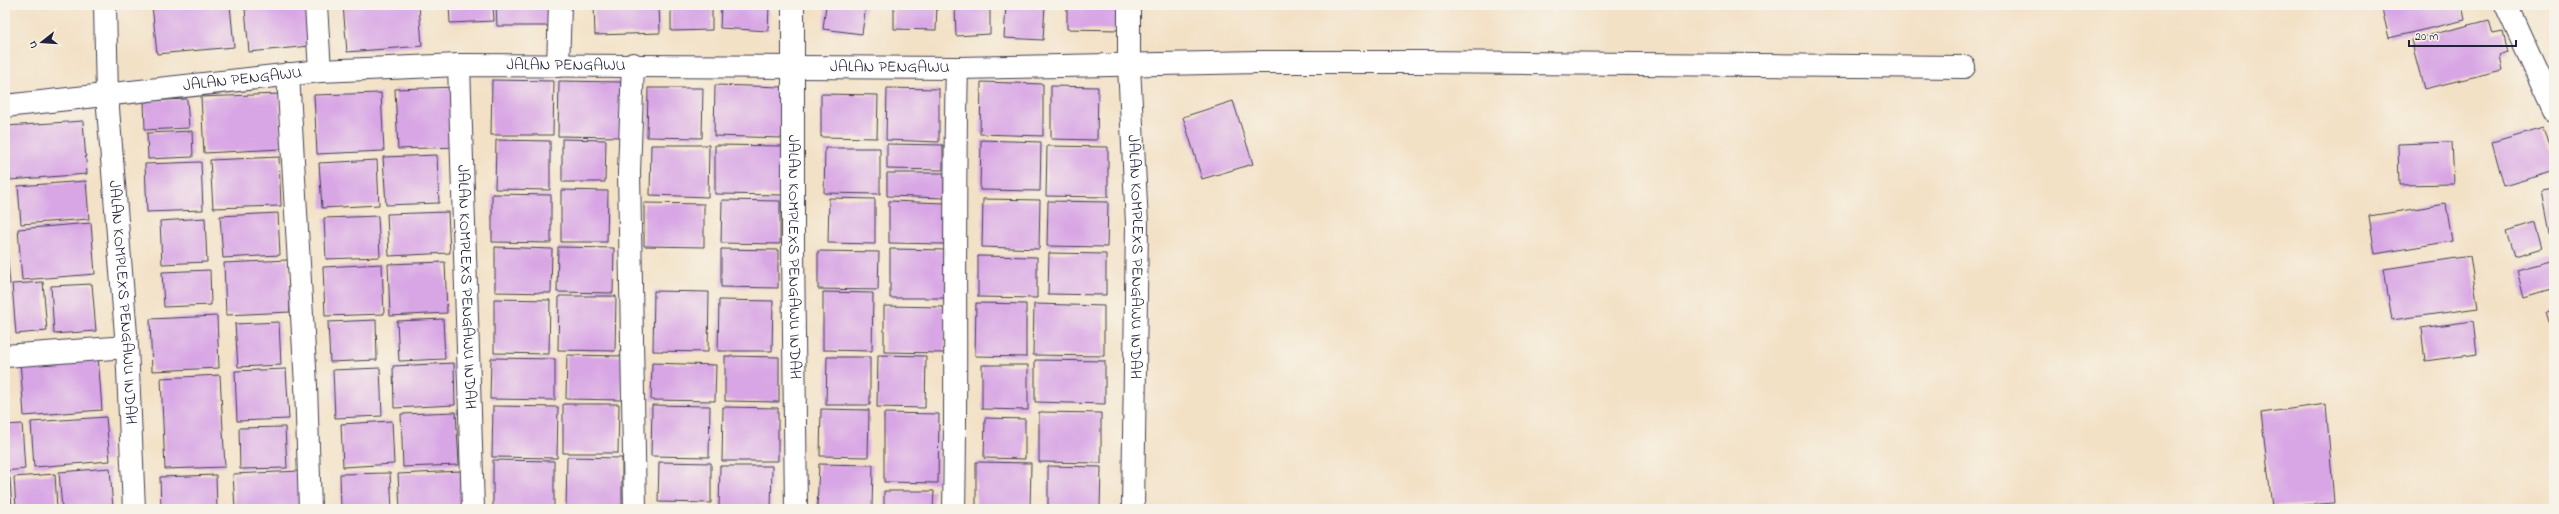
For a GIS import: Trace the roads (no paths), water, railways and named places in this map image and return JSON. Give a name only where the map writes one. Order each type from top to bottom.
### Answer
[{"type":"street","name":"JALAN KOMPLEXS PENGAWU INDAH","points":[[105,5],[107,96],[127,347],[134,509]]},
{"type":"street","points":[[316,5],[320,71]]},
{"type":"street","points":[[558,66],[560,5]]},
{"type":"street","name":"JALAN KOMPLEXS PENGAWU INDAH","points":[[793,5],[796,509]]},
{"type":"street","name":"JALAN KOMPLEXS PENGAWU INDAH","points":[[1129,5],[1129,66],[1137,224],[1133,509]]},
{"type":"street","points":[[2506,5],[2554,110]]},
{"type":"street","name":"JALAN PENGAWU","points":[[5,106],[107,96],[320,71],[459,65],[558,66],[633,64],[957,68],[1129,66],[1258,62],[1420,62],[1964,67]]},
{"type":"street","points":[[633,64],[630,172],[635,509]]},
{"type":"street","name":"JALAN KOMPLEXS PENGAWU INDAH","points":[[459,65],[473,509]]},
{"type":"street","points":[[954,509],[956,427],[954,198],[957,68]]},
{"type":"street","points":[[288,74],[306,385],[310,509]]},
{"type":"street","points":[[5,356],[127,347]]}]
